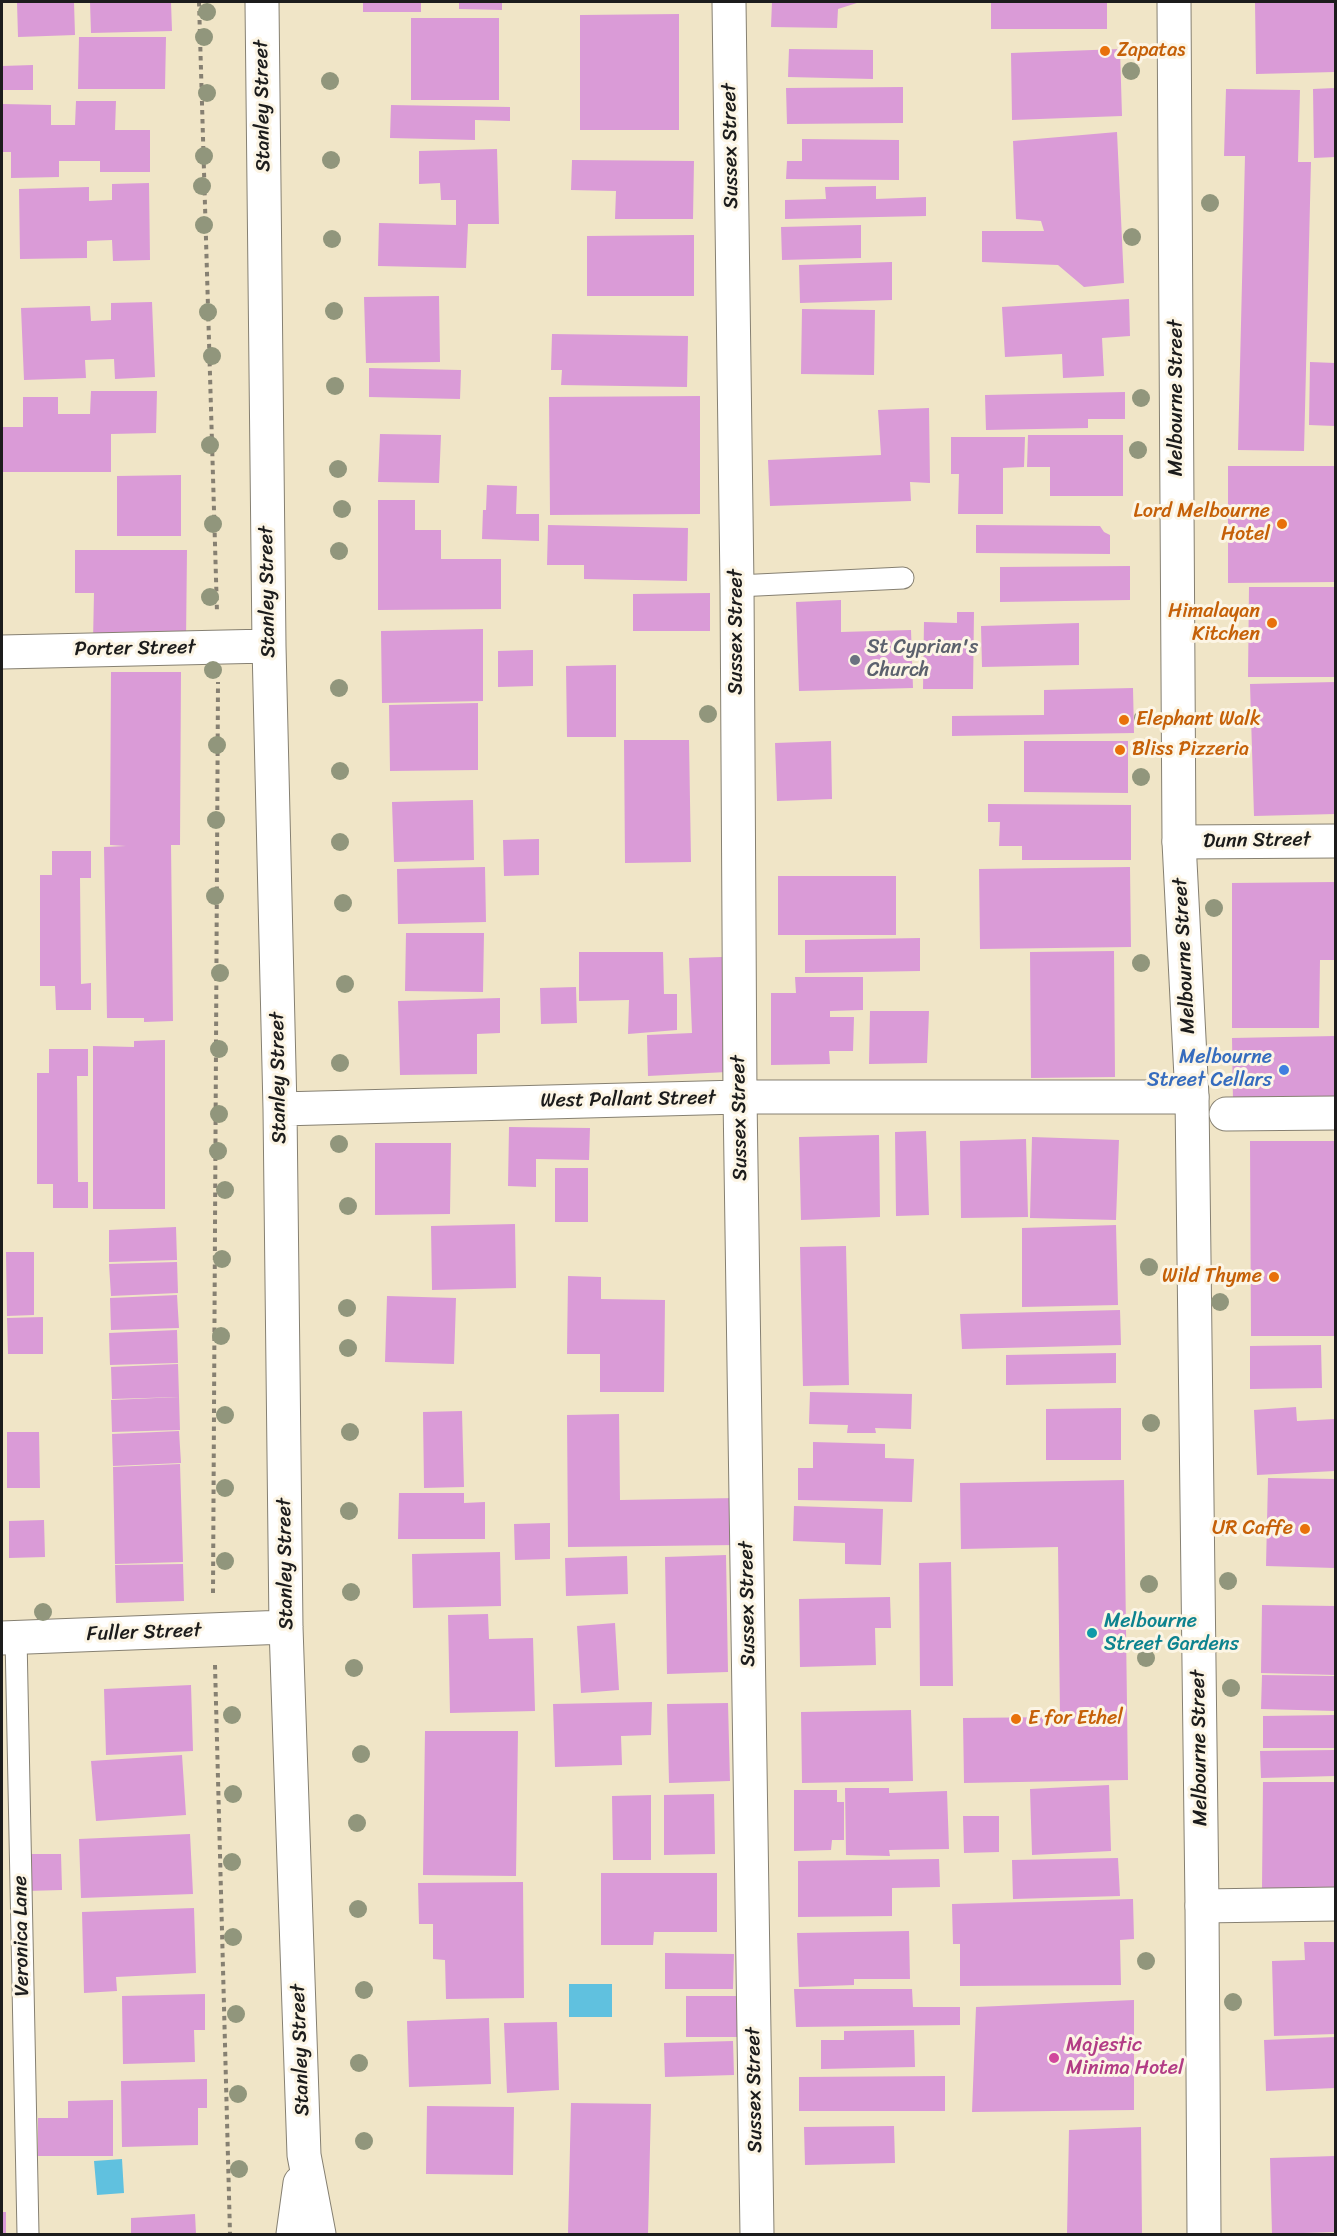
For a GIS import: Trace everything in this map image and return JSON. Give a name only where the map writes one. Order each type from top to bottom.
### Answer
[{"type":"street","name":"Stanley Street","points":[[262,2],[269,646],[280,1109],[286,1627],[304,2155],[319,2235]]},
{"type":"street","name":"Sussex Street","points":[[729,2],[737,586],[740,1097],[758,2235]]},
{"type":"street","name":"Melbourne Street","points":[[1174,2],[1179,842],[1192,1097],[1204,2235]]},
{"type":"street","name":"Porter Street","points":[[2,652],[269,646]]},
{"type":"street","name":"Dunn Street","points":[[1179,842],[1335,840]]},
{"type":"street","name":"West Pallant Street","points":[[280,1109],[740,1097],[1192,1097]]},
{"type":"street","points":[[1227,1114],[1335,1113]]},
{"type":"street","name":"Fuller Street","points":[[9,1638],[286,1627]]},
{"type":"street","points":[[1202,1906],[1335,1904]]},
{"type":"street","name":"Stanley Street","points":[[293,2235],[304,2155]]},
{"type":"lane","points":[[737,586],[903,578]]},
{"type":"lane","name":"Veronica Lane","points":[[9,1638],[28,2235]]},
{"type":"path","points":[[199,2],[218,647],[213,1600]]},
{"type":"path","points":[[214,1664],[230,2235]]},
{"type":"water","points":[[569,1984],[612,1984],[612,2017],[569,2017]]},
{"type":"water","points":[[122,2159],[124,2193],[97,2195],[94,2161]]},
{"type":"building","points":[[17,2],[74,2],[75,35],[18,37]]},
{"type":"building","points":[[90,2],[171,2],[172,31],[91,33]]},
{"type":"building","points":[[363,2],[421,2],[421,12],[363,12]]},
{"type":"building","points":[[459,2],[502,2],[502,10],[459,9]]},
{"type":"building","points":[[772,2],[860,2],[838,9],[837,28],[771,27]]},
{"type":"building","points":[[991,2],[1107,2],[1107,29],[991,29]]},
{"type":"building","points":[[1255,2],[1335,2],[1335,72],[1256,74]]},
{"type":"building","points":[[679,14],[679,130],[580,130],[580,15]]},
{"type":"building","points":[[411,18],[499,18],[499,100],[411,100]]},
{"type":"building","points":[[79,37],[166,37],[165,89],[78,89]]},
{"type":"building","points":[[789,49],[873,50],[873,79],[788,77]]},
{"type":"building","points":[[1120,49],[1122,116],[1012,120],[1011,53]]},
{"type":"building","points":[[33,65],[33,90],[2,90],[2,66]]},
{"type":"building","points":[[903,87],[903,123],[787,124],[786,88]]},
{"type":"building","points":[[1335,88],[1335,157],[1314,158],[1313,89]]},
{"type":"building","points":[[1226,89],[1300,90],[1298,162],[1311,162],[1304,451],[1238,450],[1245,156],[1224,156]]},
{"type":"building","points":[[76,101],[116,101],[115,130],[150,130],[150,172],[100,172],[100,161],[59,161],[59,177],[11,178],[11,152],[2,152],[2,104],[51,105],[51,125],[75,125]]},
{"type":"building","points":[[391,105],[510,107],[510,121],[475,120],[475,140],[390,138]]},
{"type":"building","points":[[1117,132],[1124,283],[1084,287],[1058,265],[982,262],[982,231],[1044,231],[1041,221],[1016,219],[1013,141]]},
{"type":"building","points":[[802,139],[899,140],[899,180],[786,179],[787,161],[802,161]]},
{"type":"building","points":[[497,149],[499,224],[468,224],[466,268],[378,266],[379,223],[456,225],[456,200],[441,200],[440,183],[419,184],[419,151]]},
{"type":"building","points":[[572,160],[694,161],[693,219],[615,219],[616,191],[571,190]]},
{"type":"building","points":[[149,183],[150,260],[113,261],[112,240],[87,241],[87,258],[20,259],[19,189],[89,187],[89,201],[112,200],[112,184]]},
{"type":"building","points":[[876,186],[876,199],[926,197],[926,216],[785,219],[785,200],[826,199],[825,187]]},
{"type":"building","points":[[861,225],[861,258],[782,260],[781,227]]},
{"type":"building","points":[[694,235],[694,296],[587,296],[587,236]]},
{"type":"building","points":[[892,262],[892,300],[800,303],[799,265]]},
{"type":"building","points":[[439,296],[440,362],[366,363],[364,297]]},
{"type":"building","points":[[1129,299],[1130,336],[1102,338],[1104,376],[1063,378],[1062,354],[1005,357],[1002,307]]},
{"type":"building","points":[[152,302],[155,377],[115,379],[114,359],[85,360],[86,378],[24,380],[21,308],[90,306],[91,321],[111,320],[111,303]]},
{"type":"building","points":[[802,309],[875,310],[874,375],[801,374]]},
{"type":"building","points":[[552,334],[688,336],[687,387],[561,385],[562,370],[551,370]]},
{"type":"building","points":[[1310,362],[1335,363],[1335,426],[1309,425]]},
{"type":"building","points":[[369,368],[461,370],[460,399],[369,397]]},
{"type":"building","points":[[91,391],[157,391],[156,433],[111,434],[111,472],[2,472],[2,427],[23,427],[23,397],[58,397],[58,414],[90,414]]},
{"type":"building","points":[[1125,392],[1125,419],[1088,419],[1088,428],[986,430],[985,395]]},
{"type":"building","points":[[700,396],[700,514],[550,515],[549,397]]},
{"type":"building","points":[[929,408],[930,483],[910,482],[911,501],[770,506],[768,460],[881,455],[878,410]]},
{"type":"building","points":[[380,434],[441,435],[439,483],[378,482]]},
{"type":"building","points":[[1028,435],[1123,435],[1123,496],[1050,496],[1050,467],[1027,467]]},
{"type":"building","points":[[951,437],[1025,437],[1024,467],[1003,468],[1003,514],[958,514],[959,474],[951,474]]},
{"type":"building","name":"Lord Melbourne Hotel","points":[[1228,466],[1335,466],[1335,582],[1228,583]]},
{"type":"building","points":[[181,475],[181,536],[117,536],[117,476]]},
{"type":"building","points":[[487,485],[517,486],[516,514],[539,514],[539,541],[482,539]]},
{"type":"building","points":[[378,500],[415,500],[415,530],[441,530],[441,559],[501,559],[501,609],[378,610]]},
{"type":"building","points":[[548,525],[688,528],[687,581],[584,579],[584,565],[547,565]]},
{"type":"building","points":[[976,525],[1100,526],[1110,535],[1110,554],[976,553]]},
{"type":"building","points":[[75,550],[187,550],[186,641],[93,641],[94,593],[75,593]]},
{"type":"building","points":[[1130,566],[1130,600],[1000,602],[1000,567]]},
{"type":"building","points":[[1249,587],[1335,587],[1335,677],[1248,677]]},
{"type":"building","points":[[710,593],[710,631],[633,631],[633,594]]},
{"type":"building","name":"St Cyprian's Church","points":[[841,600],[841,632],[911,630],[913,688],[799,691],[796,602]]},
{"type":"building","points":[[957,612],[974,612],[973,689],[923,689],[924,622],[957,623]]},
{"type":"building","points":[[1079,623],[1079,665],[982,667],[981,626]]},
{"type":"building","points":[[483,629],[483,701],[382,703],[381,631]]},
{"type":"building","points":[[533,650],[533,686],[498,687],[498,651]]},
{"type":"building","points":[[616,665],[616,737],[567,737],[566,666]]},
{"type":"building","points":[[111,672],[181,672],[180,845],[171,845],[173,1021],[144,1022],[144,1018],[107,1018],[104,847],[126,846],[110,845]]},
{"type":"building","points":[[1335,682],[1335,814],[1254,816],[1250,684]]},
{"type":"building","points":[[1133,688],[1134,733],[952,736],[952,716],[1044,715],[1044,690]]},
{"type":"building","points":[[478,703],[478,770],[390,771],[389,705]]},
{"type":"building","points":[[624,740],[689,740],[691,862],[625,863]]},
{"type":"building","points":[[831,741],[832,799],[777,801],[775,743]]},
{"type":"building","points":[[1024,741],[1128,741],[1128,793],[1024,792]]},
{"type":"building","points":[[473,800],[474,860],[394,862],[392,802]]},
{"type":"building","points":[[988,804],[1131,805],[1131,860],[1022,860],[1022,846],[999,846],[1000,822],[988,822]]},
{"type":"building","points":[[539,839],[539,875],[504,876],[503,840]]},
{"type":"building","points":[[52,851],[91,851],[91,878],[80,878],[81,984],[91,983],[91,1010],[56,1010],[55,986],[40,986],[40,875],[52,875]]},
{"type":"building","points":[[485,867],[486,922],[398,924],[397,869]]},
{"type":"building","points":[[1130,867],[1131,947],[980,949],[979,869]]},
{"type":"building","points":[[778,876],[896,876],[896,935],[778,935]]},
{"type":"building","points":[[1335,882],[1335,960],[1320,960],[1319,1028],[1232,1028],[1232,883]]},
{"type":"building","points":[[406,933],[484,933],[483,992],[405,991]]},
{"type":"building","points":[[920,938],[920,971],[805,973],[805,940]]},
{"type":"building","points":[[1114,951],[1115,1077],[1031,1078],[1030,952]]},
{"type":"building","points":[[579,952],[663,952],[664,994],[677,994],[677,1030],[628,1034],[629,1000],[579,1001]]},
{"type":"building","points":[[722,957],[727,1072],[648,1076],[647,1035],[692,1033],[689,958]]},
{"type":"building","points":[[795,977],[863,977],[863,1010],[830,1011],[830,1017],[854,1017],[853,1051],[829,1051],[830,1064],[771,1065],[771,993],[796,993]]},
{"type":"building","points":[[576,987],[577,1023],[541,1024],[540,988]]},
{"type":"building","points":[[500,998],[500,1033],[477,1034],[477,1074],[400,1075],[398,1001]]},
{"type":"building","points":[[870,1011],[929,1011],[927,1063],[869,1064]]},
{"type":"building","name":"Melbourne Street Cellars","points":[[1335,1036],[1335,1101],[1233,1103],[1232,1038]]},
{"type":"building","points":[[165,1040],[165,1209],[93,1209],[93,1046],[134,1047],[134,1041]]},
{"type":"building","points":[[49,1049],[88,1049],[88,1076],[77,1076],[78,1182],[88,1182],[88,1208],[53,1208],[53,1184],[37,1184],[37,1073],[49,1073]]},
{"type":"building","points":[[509,1127],[590,1128],[589,1160],[536,1159],[536,1187],[508,1186]]},
{"type":"building","points":[[926,1131],[929,1215],[896,1216],[895,1132]]},
{"type":"building","points":[[879,1135],[880,1217],[801,1220],[799,1137]]},
{"type":"building","points":[[1032,1137],[1119,1140],[1116,1220],[1030,1218]]},
{"type":"building","points":[[1026,1139],[1028,1217],[961,1218],[960,1141]]},
{"type":"building","points":[[1250,1141],[1335,1141],[1335,1336],[1251,1336]]},
{"type":"building","points":[[375,1143],[451,1143],[450,1214],[375,1215]]},
{"type":"building","points":[[555,1168],[588,1168],[588,1222],[555,1222]]},
{"type":"building","points":[[515,1224],[516,1288],[432,1290],[431,1226]]},
{"type":"building","points":[[1116,1225],[1118,1305],[1022,1307],[1022,1228]]},
{"type":"building","points":[[176,1227],[177,1260],[109,1262],[109,1230]]},
{"type":"building","points":[[846,1246],[849,1385],[803,1386],[800,1247]]},
{"type":"building","points":[[6,1252],[34,1252],[34,1315],[7,1316]]},
{"type":"building","points":[[177,1262],[178,1293],[111,1296],[109,1264]]},
{"type":"building","points":[[568,1276],[601,1277],[601,1299],[665,1300],[664,1392],[600,1392],[600,1354],[567,1354]]},
{"type":"building","points":[[177,1295],[179,1328],[111,1330],[110,1298]]},
{"type":"building","points":[[387,1296],[456,1298],[454,1364],[385,1362]]},
{"type":"building","points":[[1120,1310],[1121,1345],[962,1349],[960,1314]]},
{"type":"building","points":[[43,1317],[43,1354],[8,1354],[7,1318]]},
{"type":"building","points":[[177,1330],[178,1363],[110,1365],[109,1333]]},
{"type":"building","points":[[1321,1345],[1322,1388],[1250,1389],[1250,1346]]},
{"type":"building","points":[[1116,1353],[1116,1383],[1006,1385],[1006,1355]]},
{"type":"building","points":[[178,1364],[179,1397],[112,1399],[111,1367]]},
{"type":"building","points":[[810,1392],[912,1394],[911,1429],[875,1428],[876,1433],[847,1433],[848,1425],[809,1424]]},
{"type":"building","points":[[179,1397],[180,1430],[112,1432],[111,1400]]},
{"type":"building","points":[[1296,1407],[1297,1421],[1335,1419],[1335,1471],[1257,1475],[1254,1410]]},
{"type":"building","points":[[1121,1408],[1121,1460],[1046,1460],[1046,1409]]},
{"type":"building","points":[[462,1411],[464,1487],[424,1488],[423,1412]]},
{"type":"building","points":[[619,1414],[620,1500],[737,1498],[738,1545],[568,1547],[567,1415]]},
{"type":"building","points":[[179,1431],[181,1463],[113,1466],[112,1434]]},
{"type":"building","points":[[7,1432],[39,1432],[40,1488],[7,1488]]},
{"type":"building","points":[[813,1442],[885,1444],[885,1458],[914,1459],[912,1502],[798,1500],[798,1468],[813,1468]]},
{"type":"building","points":[[180,1464],[183,1562],[115,1564],[113,1467]]},
{"type":"building","points":[[1268,1478],[1335,1479],[1335,1568],[1266,1566]]},
{"type":"building","name":"Melbourne Street Gardens","points":[[1124,1480],[1128,1780],[964,1783],[963,1718],[1060,1717],[1058,1547],[961,1549],[960,1483]]},
{"type":"building","points":[[399,1493],[464,1493],[464,1503],[485,1502],[485,1539],[398,1539]]},
{"type":"building","points":[[794,1506],[883,1509],[881,1565],[845,1564],[845,1543],[793,1541]]},
{"type":"building","points":[[44,1520],[45,1557],[9,1558],[9,1521]]},
{"type":"building","points":[[550,1523],[550,1559],[515,1560],[514,1524]]},
{"type":"building","points":[[500,1552],[501,1606],[413,1608],[412,1554]]},
{"type":"building","points":[[726,1555],[728,1672],[667,1674],[665,1557]]},
{"type":"building","points":[[627,1556],[628,1594],[566,1596],[565,1558]]},
{"type":"building","points":[[951,1562],[953,1686],[920,1686],[919,1563]]},
{"type":"building","points":[[183,1564],[184,1601],[116,1603],[115,1565]]},
{"type":"building","points":[[890,1597],[891,1628],[875,1628],[876,1665],[800,1667],[799,1599]]},
{"type":"building","points":[[1262,1605],[1335,1606],[1335,1675],[1261,1673]]},
{"type":"building","points":[[488,1614],[489,1639],[533,1638],[535,1711],[450,1713],[448,1615]]},
{"type":"building","points":[[615,1623],[619,1690],[581,1693],[577,1626]]},
{"type":"building","points":[[1262,1675],[1335,1676],[1335,1711],[1261,1709]]},
{"type":"building","points":[[191,1685],[193,1751],[106,1755],[104,1689]]},
{"type":"building","points":[[652,1702],[651,1735],[621,1736],[622,1765],[555,1767],[553,1704]]},
{"type":"building","points":[[728,1703],[730,1781],[669,1783],[667,1704]]},
{"type":"building","points":[[911,1710],[913,1781],[802,1783],[801,1712]]},
{"type":"building","points":[[1335,1715],[1335,1748],[1263,1748],[1263,1716]]},
{"type":"building","points":[[425,1731],[518,1731],[516,1876],[423,1875]]},
{"type":"building","points":[[1335,1750],[1335,1776],[1261,1778],[1260,1751]]},
{"type":"building","points":[[182,1755],[186,1815],[96,1821],[91,1761]]},
{"type":"building","points":[[1263,1782],[1335,1782],[1335,1888],[1262,1888]]},
{"type":"building","points":[[1109,1785],[1111,1851],[1032,1855],[1030,1789]]},
{"type":"building","points":[[845,1788],[889,1788],[889,1793],[947,1791],[949,1849],[889,1850],[890,1856],[846,1855]]},
{"type":"building","points":[[794,1790],[837,1790],[837,1802],[844,1802],[844,1840],[832,1840],[831,1850],[794,1851]]},
{"type":"building","points":[[714,1794],[715,1854],[664,1855],[664,1795]]},
{"type":"building","points":[[651,1795],[651,1860],[613,1860],[612,1796]]},
{"type":"building","points":[[963,1816],[999,1816],[999,1852],[964,1853]]},
{"type":"building","points":[[190,1834],[193,1894],[81,1898],[79,1839]]},
{"type":"building","points":[[26,1854],[61,1854],[62,1890],[26,1891]]},
{"type":"building","points":[[1118,1858],[1120,1896],[1013,1899],[1012,1860]]},
{"type":"building","points":[[939,1859],[940,1887],[892,1888],[892,1916],[798,1917],[798,1861]]},
{"type":"building","points":[[601,1873],[717,1873],[717,1932],[654,1932],[653,1945],[601,1945]]},
{"type":"building","points":[[523,1882],[524,1998],[446,1999],[445,1960],[433,1959],[433,1924],[419,1924],[418,1883]]},
{"type":"building","points":[[1133,1899],[1134,1939],[1120,1940],[1121,1985],[960,1986],[960,1944],[953,1944],[952,1904]]},
{"type":"building","points":[[194,1908],[196,1973],[116,1977],[117,1991],[84,1993],[82,1912]]},
{"type":"building","points":[[909,1931],[910,1979],[854,1979],[854,1985],[799,1987],[797,1933]]},
{"type":"building","points":[[1304,1942],[1335,1942],[1335,2034],[1274,2036],[1272,1961],[1305,1960]]},
{"type":"building","points":[[665,1953],[734,1954],[733,1989],[665,1989]]},
{"type":"building","points":[[794,1989],[912,1989],[913,2007],[960,2007],[960,2025],[796,2027]]},
{"type":"building","points":[[205,1994],[205,2030],[194,2030],[195,2062],[123,2064],[122,1996]]},
{"type":"building","points":[[686,1996],[742,1996],[743,2037],[686,2037]]},
{"type":"building","name":"Majestic Minima Hotel","points":[[1134,2000],[1134,2110],[972,2112],[976,2007]]},
{"type":"building","points":[[489,2018],[491,2084],[409,2087],[407,2021]]},
{"type":"building","points":[[557,2022],[559,2090],[507,2093],[504,2023]]},
{"type":"building","points":[[914,2030],[915,2067],[821,2069],[821,2040],[844,2040],[844,2031]]},
{"type":"building","points":[[1335,2037],[1335,2088],[1266,2091],[1264,2040]]},
{"type":"building","points":[[733,2041],[734,2075],[665,2077],[664,2043]]},
{"type":"building","points":[[945,2076],[945,2111],[799,2111],[799,2077]]},
{"type":"building","points":[[207,2079],[207,2108],[198,2108],[198,2145],[122,2147],[121,2081]]},
{"type":"building","points":[[113,2100],[113,2156],[38,2156],[38,2118],[68,2118],[68,2101]]},
{"type":"building","points":[[571,2103],[651,2104],[648,2234],[568,2234]]},
{"type":"building","points":[[427,2106],[514,2107],[513,2175],[426,2174]]},
{"type":"building","points":[[894,2126],[895,2163],[805,2165],[804,2127]]},
{"type":"building","points":[[1141,2127],[1142,2234],[1067,2234],[1069,2130]]},
{"type":"building","points":[[1335,2156],[1335,2232],[1272,2234],[1270,2158]]},
{"type":"building","points":[[2,2212],[6,2212],[6,2234],[2,2234]]},
{"type":"building","points":[[195,2214],[196,2234],[131,2234],[131,2218]]},
{"type":"place","name":"Zapatas","points":[[1105,51]]},
{"type":"place","name":"Lord Melbourne Hotel","points":[[1282,524]]},
{"type":"place","name":"Himalayan Kitchen","points":[[1272,623]]},
{"type":"place","name":"St Cyprian's Church","points":[[855,660]]},
{"type":"place","name":"Elephant Walk","points":[[1124,720]]},
{"type":"place","name":"Bliss Pizzeria","points":[[1120,750]]},
{"type":"place","name":"Melbourne Street Cellars","points":[[1284,1070]]},
{"type":"place","name":"Wild Thyme","points":[[1274,1277]]},
{"type":"place","name":"UR Caffe","points":[[1305,1529]]},
{"type":"place","name":"Melbourne Street Gardens","points":[[1092,1633]]},
{"type":"place","name":"E for Ethel","points":[[1016,1719]]},
{"type":"place","name":"Majestic Minima Hotel","points":[[1054,2058]]}]
